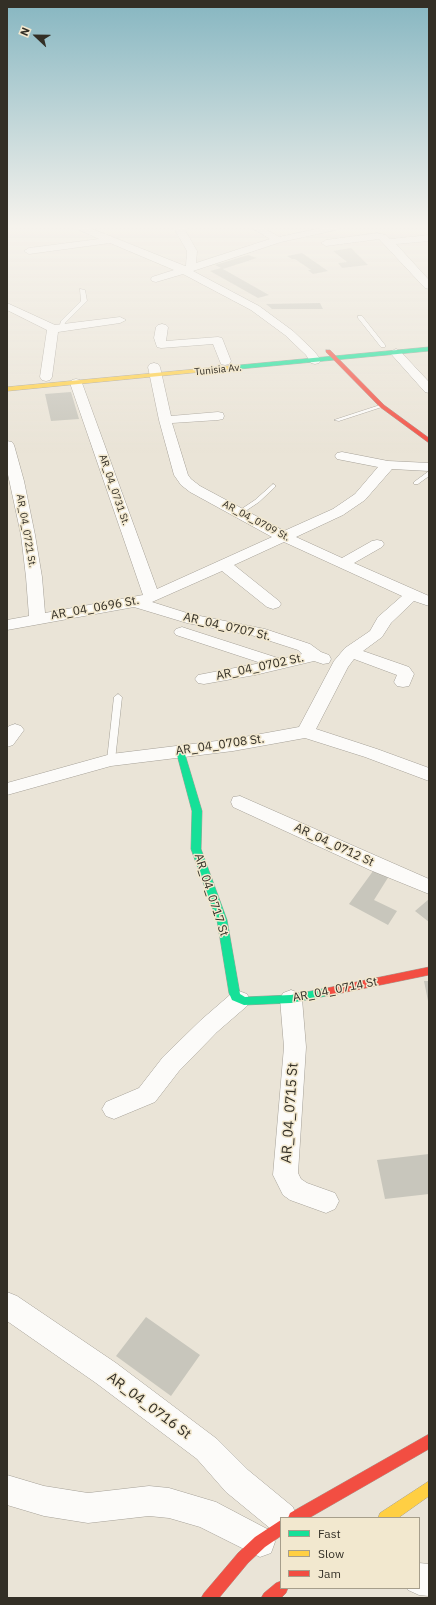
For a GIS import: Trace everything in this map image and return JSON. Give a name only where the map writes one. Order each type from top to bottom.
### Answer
[{"type":"main road","name":"Tunisia Av.","points":[[331,355],[383,346],[429,341]]},
{"type":"main road","name":"Tunisia Av.","points":[[7,389],[76,383],[225,361],[396,353],[429,349]]},
{"type":"main road","points":[[331,355],[382,406],[429,440]]},
{"type":"main road","name":"Tunisia Av.","points":[[7,380],[155,371],[313,356]]},
{"type":"main road","name":"AR_04_0717 St","points":[[180,751],[197,811],[196,849],[222,920],[236,996]]},
{"type":"main road","name":"AR_04_0714 St","points":[[236,996],[244,1001],[291,999],[429,971]]},
{"type":"main road","points":[[297,1517],[429,1441]]},
{"type":"main road","points":[[386,1517],[429,1488]]},
{"type":"main road","points":[[209,1598],[242,1558],[270,1535]]},
{"type":"main road","points":[[269,1598],[280,1589]]},
{"type":"street","points":[[246,303],[289,333],[313,356]]},
{"type":"street","points":[[7,306],[57,328],[120,320]]},
{"type":"street","points":[[162,327],[160,338],[161,345],[203,336],[218,340],[225,361]]},
{"type":"street","points":[[46,377],[57,328]]},
{"type":"street","points":[[396,353],[429,389]]},
{"type":"street","name":"AR_04_0709 St.","points":[[155,371],[165,420],[181,475],[186,482],[195,489],[284,537],[412,595],[429,601]]},
{"type":"street","name":"AR_04_0731 St.","points":[[76,383],[152,597]]},
{"type":"street","points":[[165,420],[218,416]]},
{"type":"street","name":"AR_04_0721 St.","points":[[7,446],[12,482],[28,535],[38,619]]},
{"type":"street","points":[[342,456],[388,465],[429,467]]},
{"type":"street","name":"AR_04_0696 St.","points":[[7,625],[135,602],[152,597],[338,512],[353,503],[365,492],[368,486],[388,465]]},
{"type":"street","points":[[344,563],[377,544]]},
{"type":"street","points":[[225,564],[273,604]]},
{"type":"street","points":[[306,732],[340,665],[351,652],[376,634],[384,620],[412,595]]},
{"type":"street","name":"AR_04_0707 St.","points":[[135,602],[187,618],[259,632],[304,647],[315,656]]},
{"type":"street","points":[[182,632],[280,664]]},
{"type":"street","points":[[351,652],[402,671],[406,674],[403,682]]},
{"type":"street","name":"AR_04_0702 St.","points":[[204,679],[315,656],[340,665]]},
{"type":"street","name":"AR_04_0708 St.","points":[[7,789],[111,760],[233,745],[306,732],[371,753],[429,775]]},
{"type":"street","name":"AR_04_0712 St","points":[[240,802],[377,865],[429,887]]},
{"type":"street","points":[[114,1109],[147,1095],[171,1064],[209,1026],[236,996]]},
{"type":"street","name":"AR_04_0715 St","points":[[291,999],[295,1047],[285,1175],[292,1187],[299,1192],[326,1201]]},
{"type":"street","name":"AR_04_0716 St","points":[[7,1305],[106,1373],[201,1445],[238,1481],[281,1517]]},
{"type":"street","points":[[7,1490],[44,1501],[88,1508],[149,1501],[169,1503],[205,1513],[270,1535]]},
{"type":"lane","points":[[57,328],[82,303]]},
{"type":"lane","points":[[360,317],[383,346]]},
{"type":"lane","points":[[337,420],[382,406]]},
{"type":"lane","points":[[416,483],[429,473]]},
{"type":"lane","points":[[239,513],[257,501],[273,486]]},
{"type":"lane","points":[[111,760],[118,697]]},
{"type":"building","points":[[320,303],[323,309],[272,309],[266,304]]},
{"type":"building","points":[[71,392],[79,419],[51,421],[45,394]]},
{"type":"building","points":[[376,867],[389,876],[374,900],[397,911],[388,925],[349,904]]},
{"type":"building","points":[[429,899],[429,922],[415,911]]},
{"type":"building","points":[[424,981],[429,981],[429,1001],[428,1001]]},
{"type":"building","points":[[429,1154],[429,1194],[385,1199],[377,1160]]},
{"type":"building","points":[[146,1317],[200,1355],[171,1396],[116,1356]]},
{"type":"traffic: fast","points":[[229,368],[429,349]]},
{"type":"traffic: fast","points":[[180,751],[197,811],[196,849],[222,920],[234,993],[236,997],[244,1001],[291,999],[327,992]]},
{"type":"traffic: slow","points":[[7,389],[229,368]]},
{"type":"traffic: slow","points":[[386,1517],[429,1488]]},
{"type":"traffic: jam","points":[[328,351],[382,406],[429,441]]},
{"type":"traffic: jam","points":[[327,992],[429,971]]},
{"type":"traffic: jam","points":[[297,1517],[429,1441]]},
{"type":"traffic: jam","points":[[209,1598],[243,1558],[260,1542],[280,1528]]},
{"type":"traffic: jam","points":[[269,1598],[280,1589]]}]
